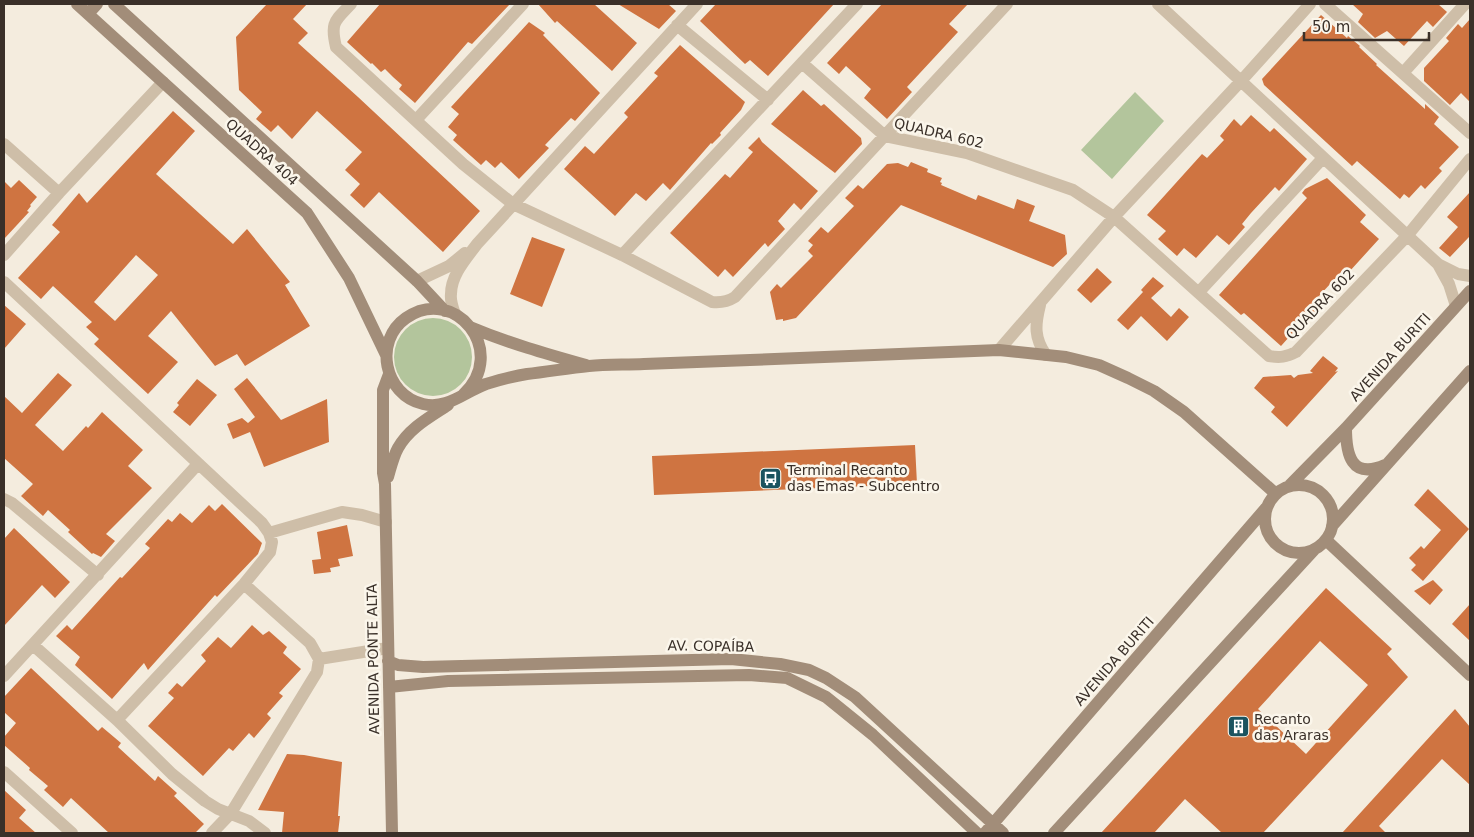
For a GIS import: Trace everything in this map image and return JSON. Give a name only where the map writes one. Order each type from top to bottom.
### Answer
[{"type":"main road","name":"QUADRA 404","points":[[77,4],[307,212],[349,278],[386,354]]},
{"type":"main road","points":[[88,14],[96,4]]},
{"type":"main road","points":[[114,4],[450,313],[470,327],[494,337],[591,366]]},
{"type":"main road","name":"AVENIDA BURITI","points":[[1290,485],[1346,428],[1470,291]]},
{"type":"main road","points":[[450,313],[424,310],[405,319],[391,335],[386,354],[389,374],[396,388],[408,398],[422,404],[438,405],[485,385],[517,376],[591,366],[999,350],[1066,357],[1099,365],[1154,391],[1184,412],[1276,494]]},
{"type":"main road","points":[[458,398],[471,388],[481,364],[481,351],[477,338],[470,327]]},
{"type":"main road","points":[[1054,833],[1314,550],[1326,540],[1332,526],[1470,371]]},
{"type":"main road","name":"AVENIDA PONTE ALTA","points":[[389,374],[383,390],[383,473],[386,522],[392,833]]},
{"type":"main road","name":"AVENIDA PONTE ALTA","points":[[385,484],[396,453],[406,436],[432,415],[458,398]]},
{"type":"main road","points":[[1346,428],[1346,447],[1354,463],[1368,469],[1386,464]]},
{"type":"main road","points":[[1314,550],[1303,553],[1292,552],[1272,540],[1267,530],[1265,519],[1266,508],[1276,494],[1282,488],[1290,485],[1310,486],[1326,497],[1332,511],[1332,526]]},
{"type":"main road","name":"AVENIDA BURITI","points":[[989,829],[1266,508]]},
{"type":"main road","points":[[1326,540],[1470,674]]},
{"type":"main road","name":"AV. COPAÍBA","points":[[388,655],[398,665],[423,667],[731,659],[780,664],[809,670],[826,678],[855,697],[989,829],[1003,833]]},
{"type":"main road","name":"AV. COPAÍBA","points":[[389,687],[448,681],[749,675],[787,678],[826,697],[873,736],[978,833]]},
{"type":"street","name":"QUADRA 602","points":[[351,4],[334,22],[332,30],[336,47],[463,164],[513,204],[622,255],[712,302],[728,302],[735,297],[885,136],[967,153],[1073,190],[1114,217],[1269,356],[1279,358],[1296,352],[1407,236],[1470,159]]},
{"type":"street","points":[[416,120],[523,4]]},
{"type":"street","points":[[450,313],[450,295],[453,280],[462,263],[477,244],[697,4]]},
{"type":"street","points":[[622,255],[857,4]]},
{"type":"street","points":[[802,64],[885,136],[1007,4]]},
{"type":"street","points":[[1158,4],[1438,264],[1458,274],[1470,276]]},
{"type":"street","points":[[999,350],[1114,217],[1310,4]]},
{"type":"street","points":[[1325,4],[1470,133]]},
{"type":"street","points":[[1403,73],[1465,4]]},
{"type":"street","points":[[678,25],[768,100]]},
{"type":"street","points":[[4,255],[163,82]]},
{"type":"street","points":[[4,144],[59,193]]},
{"type":"street","points":[[1199,292],[1323,158]]},
{"type":"street","points":[[416,281],[449,266],[477,244]]},
{"type":"street","points":[[1438,264],[1449,284],[1456,306]]},
{"type":"street","points":[[4,282],[262,523],[269,533],[272,542],[270,552],[244,584],[117,720]]},
{"type":"street","points":[[1041,303],[1037,317],[1036,333],[1039,345],[1046,355]]},
{"type":"street","points":[[4,676],[198,464]]},
{"type":"street","points":[[6,504],[98,575]]},
{"type":"street","points":[[269,533],[342,512],[362,515],[386,522]]},
{"type":"street","points":[[212,833],[231,813],[317,672],[319,659],[310,643],[244,584]]},
{"type":"street","points":[[33,645],[117,720],[172,774],[205,801],[218,810],[231,813],[249,821],[265,833]]},
{"type":"street","points":[[319,659],[388,655]]},
{"type":"street","points":[[4,772],[72,833]]},
{"type":"green space","points":[[1135,92],[1164,121],[1112,179],[1081,150]]},
{"type":"green space","points":[[425,318],[441,318],[455,324],[466,335],[472,349],[472,365],[466,379],[455,390],[441,396],[425,396],[411,390],[400,379],[394,365],[394,349],[400,335],[411,324]]},
{"type":"building","points":[[267,4],[307,4],[293,19],[308,33],[298,43],[480,211],[443,252],[379,192],[364,208],[350,195],[360,184],[345,170],[362,152],[317,111],[292,139],[278,125],[271,132],[256,119],[262,112],[239,90],[236,37]]},
{"type":"building","points":[[380,4],[510,4],[472,44],[468,42],[415,103],[399,89],[402,85],[385,69],[381,72],[347,42]]},
{"type":"building","points":[[538,4],[594,4],[637,43],[612,71],[557,21],[555,23]]},
{"type":"building","points":[[618,4],[668,4],[676,11],[659,29]]},
{"type":"building","points":[[716,4],[834,4],[768,76],[750,60],[745,64],[700,21]]},
{"type":"building","points":[[882,4],[968,4],[949,24],[958,32],[907,87],[912,92],[887,119],[864,98],[871,89],[846,66],[839,74],[827,63]]},
{"type":"building","points":[[1352,4],[1438,4],[1447,12],[1433,27],[1427,21],[1404,46],[1387,31],[1375,38],[1358,22],[1363,14]]},
{"type":"building","points":[[1321,15],[1347,38],[1348,36],[1360,46],[1376,65],[1425,109],[1425,104],[1439,117],[1434,124],[1459,147],[1439,168],[1442,171],[1425,189],[1421,185],[1409,198],[1404,194],[1400,199],[1357,161],[1352,166],[1264,85],[1262,79]]},
{"type":"building","points":[[1470,19],[1470,102],[1461,93],[1450,105],[1424,81],[1424,68],[1449,41],[1446,38],[1458,24],[1462,28]]},
{"type":"building","points":[[529,22],[545,33],[543,35],[600,93],[575,121],[571,118],[545,145],[549,148],[519,179],[501,162],[495,168],[486,160],[481,165],[453,140],[457,135],[448,127],[459,114],[451,107]]},
{"type":"building","points":[[680,45],[745,102],[741,110],[720,133],[721,135],[711,143],[670,190],[663,183],[646,201],[636,193],[615,216],[564,169],[585,146],[594,154],[628,117],[624,113],[658,76],[654,73]]},
{"type":"building","points":[[803,90],[821,106],[824,104],[861,138],[862,144],[835,173],[771,124]]},
{"type":"building","points":[[173,111],[195,131],[156,174],[233,244],[247,229],[290,282],[285,285],[310,326],[245,366],[237,354],[215,366],[171,311],[148,336],[178,362],[148,394],[94,344],[99,339],[86,327],[92,322],[53,286],[41,299],[18,278],[60,232],[52,225],[79,193],[87,203]],"holes":[[[136,255],[158,275],[115,321],[94,302]]]},
{"type":"building","points":[[1251,115],[1270,132],[1274,128],[1307,159],[1279,191],[1275,187],[1251,213],[1242,224],[1245,227],[1229,245],[1217,235],[1196,258],[1184,248],[1177,256],[1158,239],[1166,231],[1147,215],[1202,154],[1207,158],[1224,140],[1220,136],[1234,119],[1241,126]]},
{"type":"building","points":[[759,137],[762,142],[818,191],[801,210],[794,203],[778,221],[785,229],[768,247],[765,243],[733,277],[725,269],[718,277],[670,233],[725,174],[730,178],[753,152],[748,148]]},
{"type":"building","points":[[911,162],[928,169],[927,172],[942,178],[941,185],[976,200],[978,195],[1014,209],[1017,199],[1035,206],[1029,221],[1065,235],[1067,254],[1053,267],[901,205],[796,318],[783,321],[783,319],[776,320],[770,292],[777,284],[781,288],[813,256],[808,251],[813,245],[808,241],[821,227],[828,233],[854,206],[845,198],[858,185],[863,189],[887,164],[898,163],[908,167]]},
{"type":"building","points":[[1327,178],[1366,215],[1360,222],[1379,239],[1349,272],[1344,269],[1319,296],[1328,303],[1311,321],[1307,317],[1281,346],[1244,313],[1241,315],[1219,295],[1307,198],[1302,193],[1305,189]]},
{"type":"building","points":[[19,180],[37,197],[30,205],[27,211],[29,212],[4,239],[4,181],[11,188]]},
{"type":"building","points":[[1470,192],[1470,239],[1469,237],[1450,257],[1439,248],[1458,227],[1447,217]]},
{"type":"building","points":[[532,237],[565,249],[542,307],[510,294]]},
{"type":"building","points":[[1097,268],[1112,282],[1091,303],[1077,290]]},
{"type":"building","points":[[1153,277],[1164,286],[1151,298],[1171,317],[1179,308],[1189,317],[1167,341],[1141,316],[1128,330],[1117,320],[1143,292],[1141,290]]},
{"type":"building","points":[[4,305],[26,324],[4,349]]},
{"type":"building","points":[[1323,356],[1338,368],[1335,372],[1338,371],[1287,427],[1271,412],[1275,407],[1254,388],[1263,377],[1291,375],[1294,378],[1298,375],[1313,373],[1310,371]]},
{"type":"building","points":[[58,373],[72,385],[35,425],[63,451],[102,412],[143,450],[128,466],[152,488],[106,534],[115,541],[101,557],[92,554],[48,510],[43,516],[21,496],[33,484],[4,458],[4,396],[22,413]]},
{"type":"building","points":[[247,378],[281,420],[327,399],[329,442],[264,467],[250,432],[233,439],[227,424],[242,418],[248,423],[255,417],[234,389]]},
{"type":"building","points":[[197,379],[217,395],[190,426],[173,412],[179,405],[177,403]]},
{"type":"building","points":[[915,445],[917,484],[654,495],[652,456]]},
{"type":"building","points":[[1428,489],[1469,529],[1423,581],[1411,570],[1416,565],[1409,558],[1421,546],[1424,549],[1441,530],[1414,505]]},
{"type":"building","points":[[222,504],[262,543],[258,554],[217,597],[215,595],[148,670],[144,663],[112,699],[75,665],[80,657],[56,636],[67,625],[72,630],[120,577],[122,578],[150,548],[145,544],[168,519],[172,522],[180,513],[192,523],[209,505],[215,511]]},
{"type":"building","points":[[347,525],[353,556],[338,559],[340,566],[330,568],[331,572],[314,574],[312,560],[321,559],[317,532]]},
{"type":"building","points":[[14,528],[70,582],[55,598],[42,585],[4,626],[4,539]]},
{"type":"building","points":[[1433,580],[1443,590],[1430,605],[1414,591]]},
{"type":"building","name":"Recanto das Araras","points":[[1326,588],[1392,649],[1387,654],[1408,677],[1263,833],[1222,833],[1185,799],[1154,833],[1101,833]],"holes":[[[1320,641],[1368,685],[1306,754],[1258,709]]]},
{"type":"building","points":[[1470,604],[1470,641],[1452,624]]},
{"type":"building","points":[[252,625],[263,635],[269,631],[287,647],[283,653],[301,669],[279,693],[283,696],[267,714],[271,718],[254,738],[249,733],[233,751],[229,748],[203,776],[148,726],[174,698],[168,693],[177,683],[182,687],[206,661],[201,655],[218,637],[231,648]]},
{"type":"building","points":[[31,668],[98,731],[102,727],[121,743],[118,747],[155,781],[158,776],[177,793],[174,796],[204,824],[195,833],[109,833],[71,798],[63,807],[44,790],[48,786],[4,745],[4,737],[16,723],[4,712],[4,697]]},
{"type":"building","points":[[1455,709],[1470,727],[1470,785],[1442,759],[1379,826],[1386,833],[1342,833]]},
{"type":"building","points":[[287,754],[342,762],[338,833],[282,833],[284,812],[258,810]]},
{"type":"building","points":[[4,790],[26,810],[19,818],[36,833],[4,833]]},
{"type":"place","name":"Terminal Recanto das Emas - Subcentro","points":[[771,478]]},
{"type":"place","name":"Recanto das Araras","points":[[1238,727]]}]
